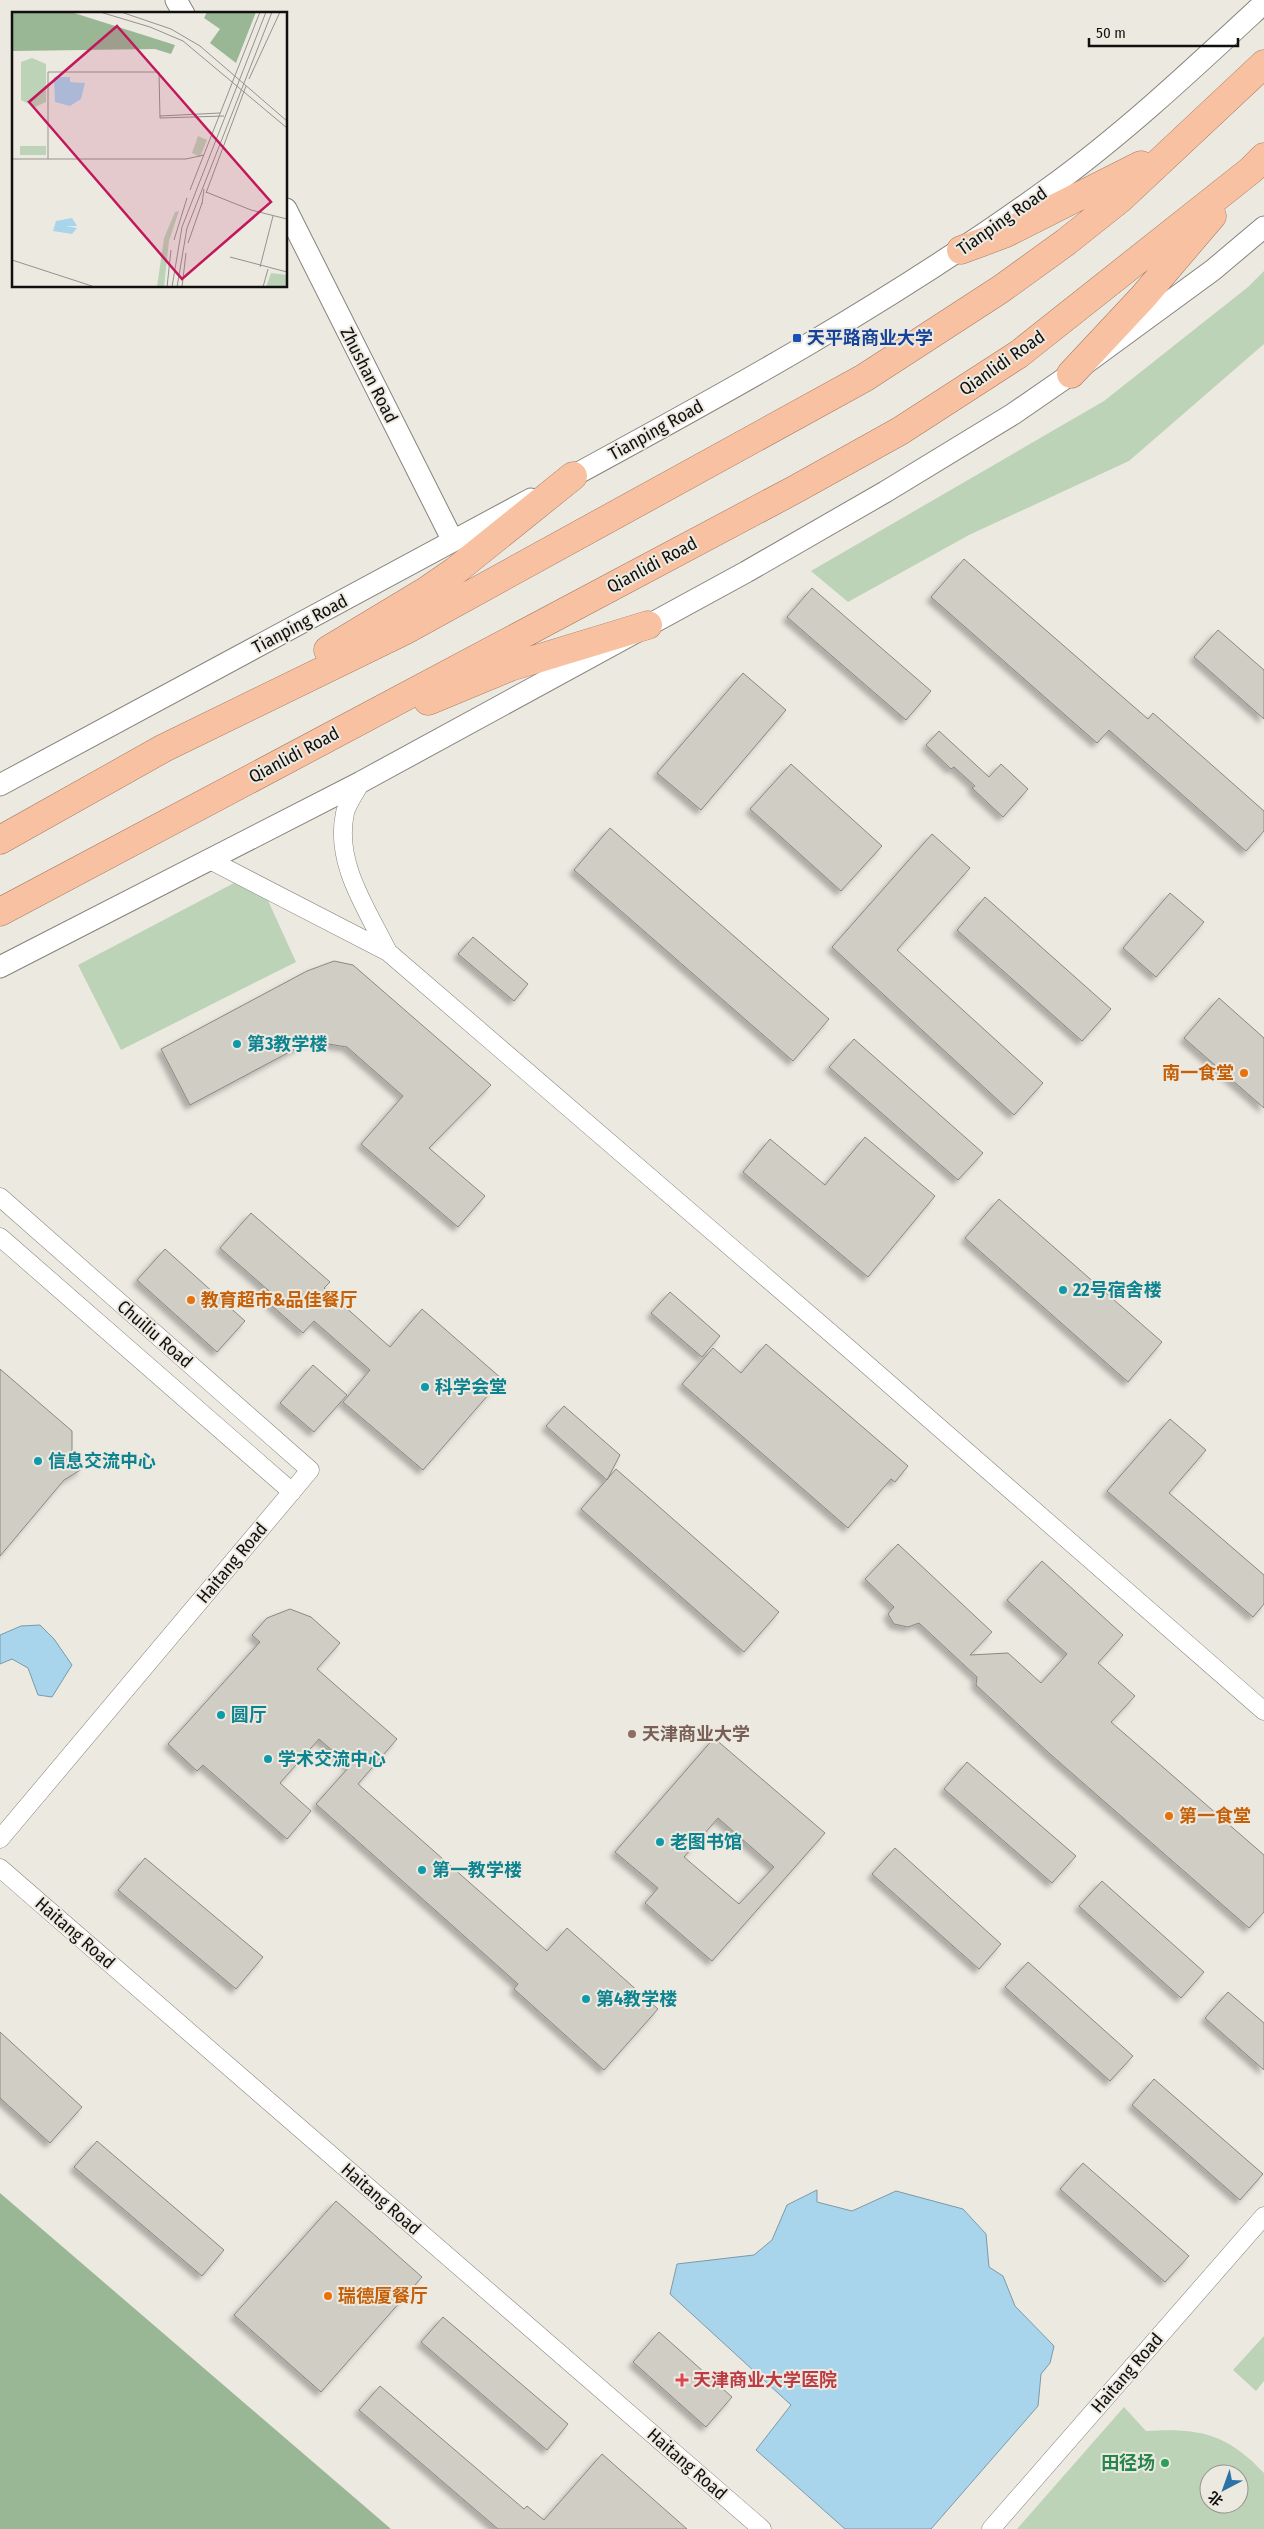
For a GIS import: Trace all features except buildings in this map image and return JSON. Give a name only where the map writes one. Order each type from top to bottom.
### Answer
[{"type":"highway","points":[[0,840],[164,748],[398,621],[815,406],[924,340],[1001,289],[1066,242],[1120,199],[1264,64]]},
{"type":"highway","points":[[961,250],[1004,234],[1117,179],[1153,158],[1209,116]]},
{"type":"highway","points":[[1071,374],[1143,297],[1258,163]]},
{"type":"highway","name":"Qianlidi Road","points":[[0,912],[233,788],[434,689],[900,431],[1019,354],[1258,163]]},
{"type":"highway","points":[[398,621],[573,476]]},
{"type":"highway","points":[[434,689],[648,625]]},
{"type":"street","points":[[176,0],[183,12]]},
{"type":"street","name":"Tianping Road","points":[[0,785],[672,422],[884,299],[961,250],[1051,187],[1128,124],[1264,3]]},
{"type":"street","name":"Zhushan Road","points":[[288,213],[452,541]]},
{"type":"street","points":[[0,967],[361,782],[746,572],[885,492],[1013,414],[1071,374],[1213,270],[1264,226]]},
{"type":"street","points":[[361,782],[345,812],[342,849],[354,884],[388,952]]},
{"type":"street","points":[[208,859],[388,952],[848,1348],[1264,1711]]},
{"type":"street","name":"Chuiliu Road","points":[[0,1197],[310,1470]]},
{"type":"street","name":"Chuiliu Road","points":[[0,1237],[292,1492]]},
{"type":"street","name":"Haitang Road","points":[[0,1839],[310,1470]]},
{"type":"street","name":"Haitang Road","points":[[0,1868],[762,2529]]},
{"type":"street","name":"Haitang Road","points":[[991,2529],[1264,2216]]},
{"type":"green space","points":[[1264,271],[1264,344],[1129,461],[969,535],[848,602],[811,571],[1104,401],[1248,287]]},
{"type":"green space","points":[[255,872],[296,962],[121,1050],[78,965]]},
{"type":"green space","points":[[0,2193],[391,2529],[0,2529]]},
{"type":"green space","points":[[1264,2336],[1264,2381],[1256,2391],[1233,2370]]},
{"type":"green space","name":"田径场","points":[[1124,2407],[1146,2431],[1197,2432],[1224,2441],[1250,2460],[1264,2473],[1264,2529],[1017,2529]]},
{"type":"water","points":[[40,1625],[54,1639],[72,1665],[52,1697],[38,1695],[28,1668],[12,1659],[0,1664],[0,1635],[21,1626]]},
{"type":"water","points":[[817,2190],[817,2202],[852,2211],[896,2191],[963,2209],[986,2234],[989,2267],[1003,2276],[1015,2306],[1054,2346],[1050,2363],[1041,2374],[1038,2406],[931,2529],[845,2529],[756,2450],[791,2405],[670,2294],[677,2264],[754,2255],[772,2240],[787,2205]]},
{"type":"place","name":"天平路商业大学","points":[[797,338]]},
{"type":"place","name":"第3教学楼","points":[[237,1044]]},
{"type":"place","name":"南一食堂","points":[[1244,1073]]},
{"type":"place","name":"22号宿舍楼","points":[[1063,1290]]},
{"type":"place","name":"教育超市&品佳餐厅","points":[[191,1300]]},
{"type":"place","name":"科学会堂","points":[[425,1387]]},
{"type":"place","name":"信息交流中心","points":[[38,1461]]},
{"type":"place","name":"圆厅","points":[[221,1715]]},
{"type":"place","name":"天津商业大学","points":[[632,1734]]},
{"type":"place","name":"学术交流中心","points":[[268,1759]]},
{"type":"place","name":"第一食堂","points":[[1169,1816]]},
{"type":"place","name":"老图书馆","points":[[660,1842]]},
{"type":"place","name":"第一教学楼","points":[[422,1870]]},
{"type":"place","name":"第4教学楼","points":[[586,1999]]},
{"type":"place","name":"瑞德厦餐厅","points":[[328,2296]]},
{"type":"place","name":"天津商业大学医院","points":[[682,2380]]},
{"type":"place","name":"田径场","points":[[1165,2463]]}]
